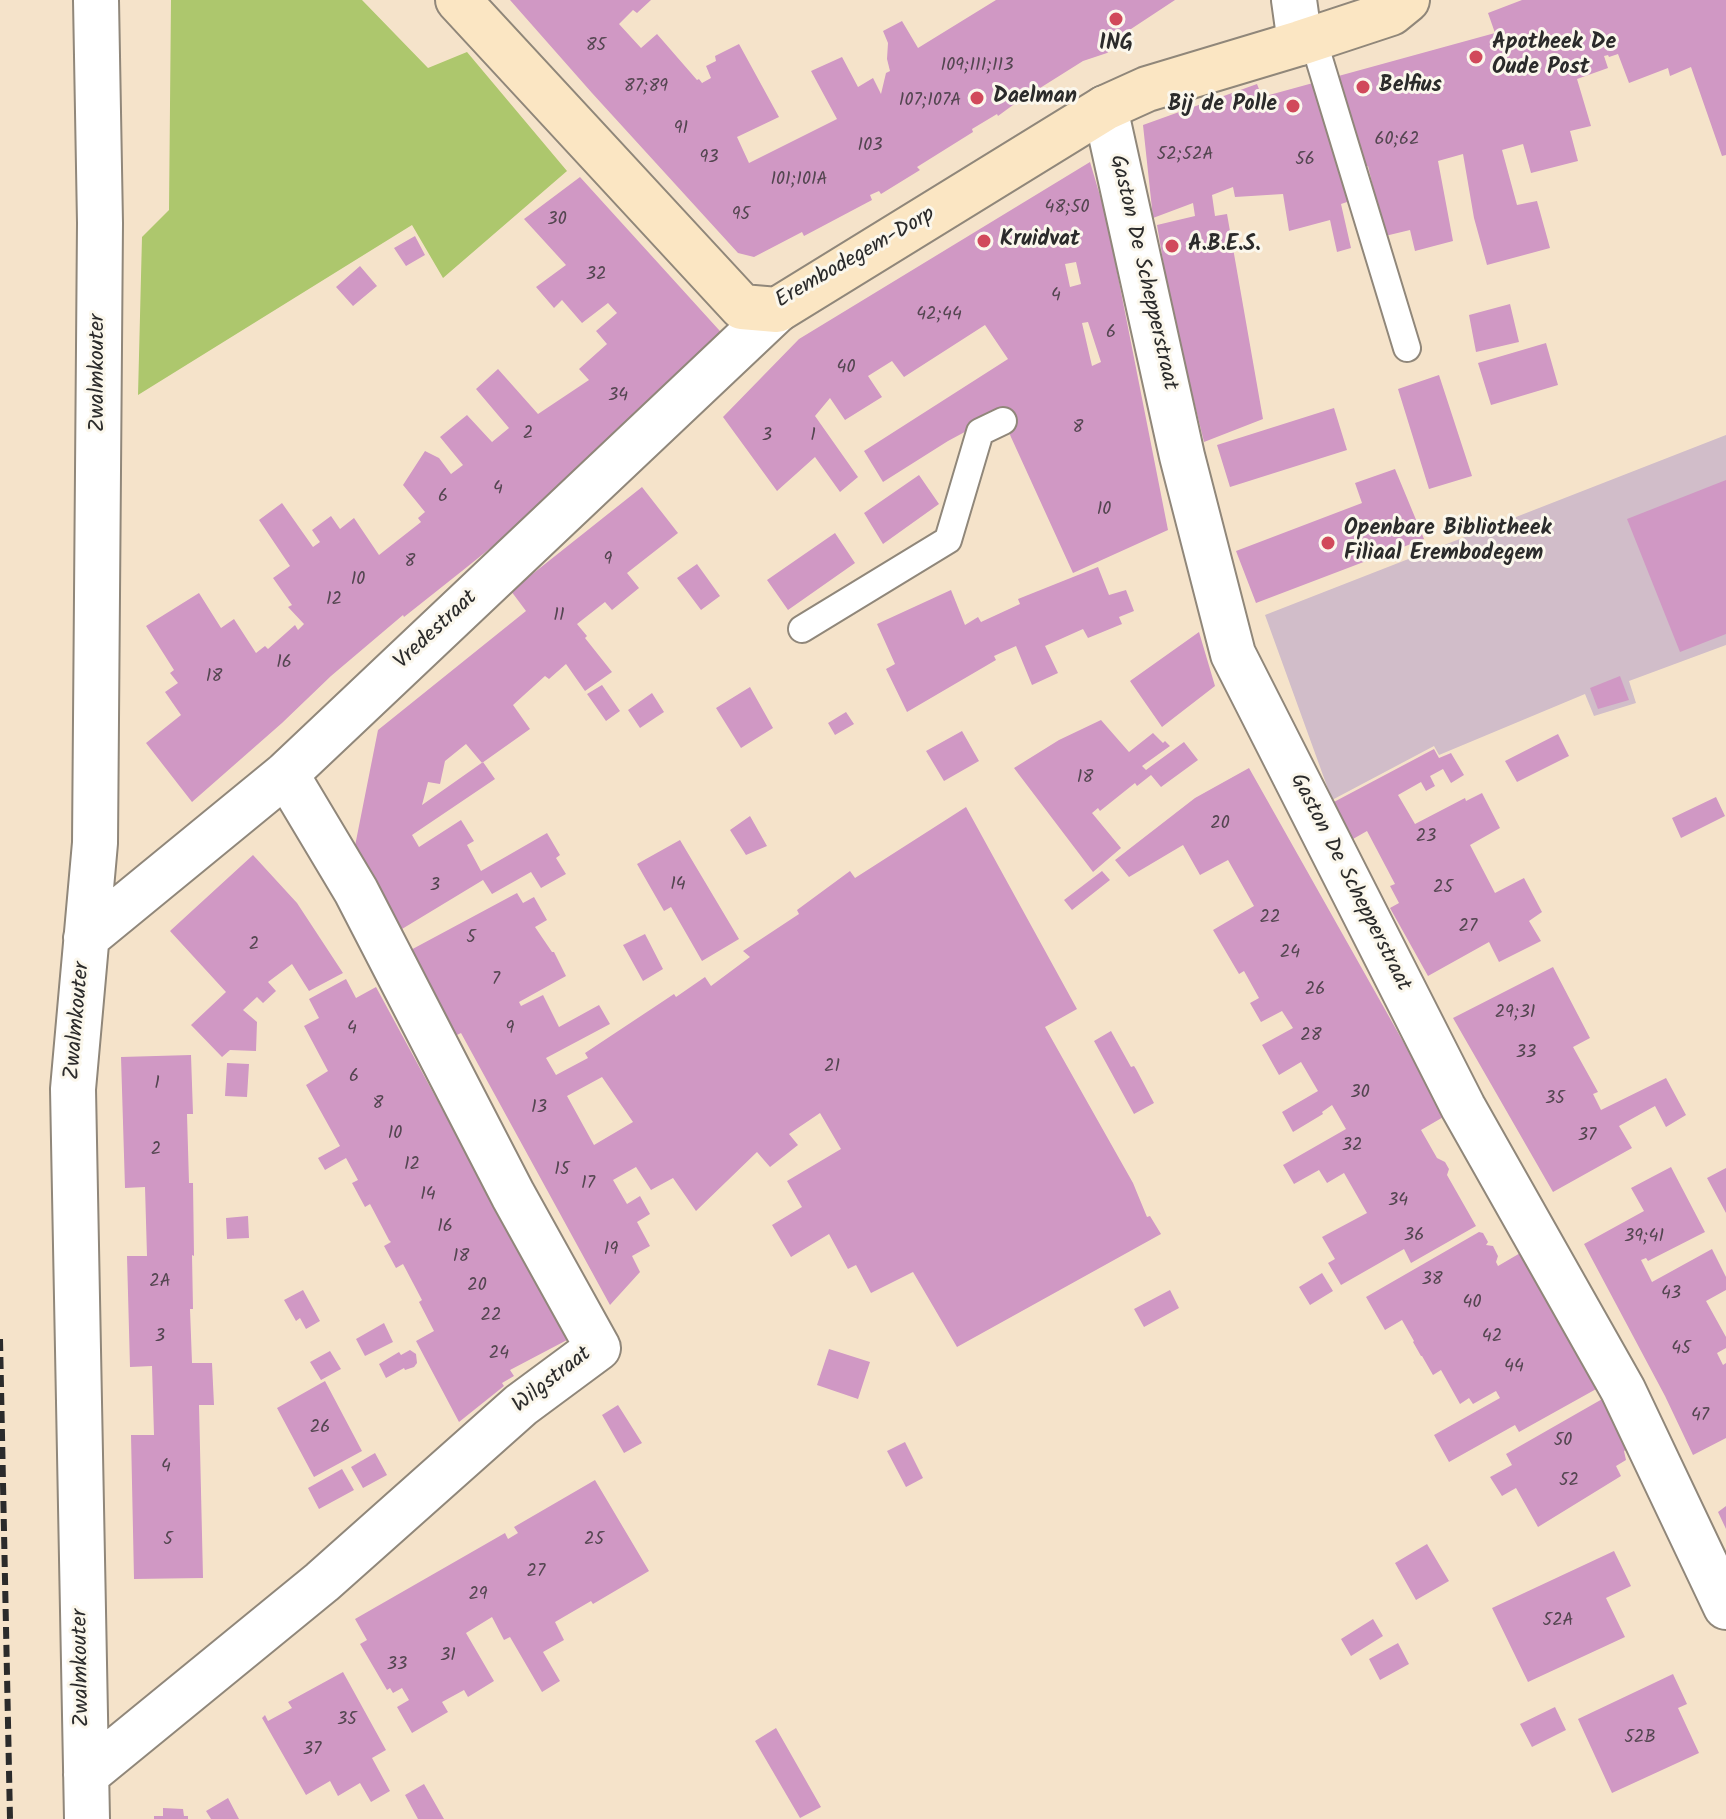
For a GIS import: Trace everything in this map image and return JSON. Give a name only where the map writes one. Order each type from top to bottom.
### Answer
[{"type":"street","name":"Zwalmkouter","points":[[87,1819],[73,1089],[95,843],[100,223],[96,0]]},
{"type":"street","name":"Erembodegem-Dorp","points":[[458,0],[742,307],[777,310],[1105,108],[1147,89],[1391,13],[1407,0]]},
{"type":"street","points":[[1294,0],[1307,41]]},
{"type":"street","name":"Gaston De Schepperstraat","points":[[1105,108],[1146,352],[1182,456],[1233,654],[1463,1107],[1623,1390],[1726,1607]]},
{"type":"street","name":"Vredestraat","points":[[86,938],[286,774],[777,310]]},
{"type":"street","name":"Wilgstraat","points":[[86,1775],[322,1582],[521,1405],[598,1348],[513,1195],[356,891],[286,774]]},
{"type":"lane","points":[[1307,41],[1407,348]]},
{"type":"lane","points":[[802,629],[948,540],[980,432],[1003,421]]},
{"type":"shaded area","points":[[1726,435],[1726,645],[1629,681],[1636,703],[1594,716],[1585,694],[1439,755],[1434,746],[1332,800],[1265,615]]},
{"type":"green space","points":[[171,0],[362,0],[428,68],[467,52],[567,171],[443,278],[412,225],[138,395],[142,237],[169,210]]},
{"type":"building","points":[[510,0],[651,0],[637,13],[633,10],[619,24],[641,48],[657,34],[702,83],[711,78],[706,66],[716,61],[715,56],[739,44],[779,117],[737,137],[749,163],[837,119],[811,71],[842,57],[858,87],[873,78],[881,94],[886,73],[890,71],[888,43],[883,31],[902,21],[918,48],[996,0],[1175,0],[1131,29],[1107,53],[1083,61],[998,116],[972,129],[973,132],[917,167],[920,170],[881,194],[879,191],[870,195],[872,200],[804,236],[802,232],[754,257],[738,253]]},
{"type":"building","points":[[1522,0],[1726,0],[1726,155],[1722,156],[1691,67],[1670,76],[1668,68],[1629,83],[1618,54],[1604,56],[1608,68],[1577,79],[1591,126],[1570,131],[1578,161],[1531,173],[1523,144],[1502,150],[1517,205],[1537,201],[1550,248],[1487,265],[1474,218],[1463,154],[1438,161],[1453,241],[1415,251],[1410,230],[1385,236],[1368,166],[1346,172],[1350,201],[1341,204],[1351,248],[1337,252],[1330,220],[1289,231],[1283,194],[1235,197],[1233,187],[1212,195],[1215,216],[1227,214],[1263,419],[1204,442],[1171,308],[1157,225],[1195,216],[1193,203],[1153,218],[1143,125],[1257,84],[1262,97],[1495,33],[1488,13]]},
{"type":"building","points":[[1090,162],[1106,216],[1168,530],[1073,573],[1000,413],[883,482],[864,451],[1008,359],[985,325],[904,377],[892,361],[868,376],[882,397],[845,420],[830,398],[815,416],[858,477],[840,492],[815,457],[777,491],[723,417],[799,339]],"holes":[[[1076,262],[1081,284],[1070,287],[1065,264]],[[1088,322],[1101,362],[1092,366],[1082,323]]]},
{"type":"building","points":[[580,177],[729,341],[636,431],[403,615],[192,802],[146,743],[181,715],[165,692],[178,683],[170,673],[174,670],[146,626],[199,593],[221,628],[234,619],[256,653],[265,646],[268,649],[295,625],[298,630],[304,624],[288,607],[292,605],[273,578],[290,566],[259,520],[282,503],[313,547],[320,542],[312,530],[331,516],[340,529],[354,518],[379,555],[421,522],[418,518],[425,512],[403,485],[425,451],[439,458],[451,474],[463,465],[440,437],[467,415],[492,442],[509,428],[476,389],[498,369],[538,414],[589,380],[579,369],[607,344],[596,331],[617,313],[608,303],[582,323],[562,300],[554,308],[536,287],[566,265],[524,219]]},
{"type":"building","points":[[415,236],[425,255],[406,266],[394,248]]},
{"type":"building","points":[[360,266],[377,286],[353,306],[336,287]]},
{"type":"building","points":[[1510,304],[1519,342],[1476,352],[1469,315]]},
{"type":"building","points":[[1546,343],[1558,385],[1491,405],[1478,363]]},
{"type":"building","points":[[1439,375],[1472,476],[1429,489],[1398,389]]},
{"type":"building","points":[[1334,408],[1347,450],[1230,487],[1217,445]]},
{"type":"building","points":[[1395,469],[1424,539],[1256,603],[1236,551],[1362,503],[1355,483]]},
{"type":"building","points":[[919,475],[939,504],[883,544],[864,513]]},
{"type":"building","points":[[1726,480],[1726,634],[1680,652],[1627,519]]},
{"type":"building","points":[[642,487],[678,533],[627,573],[639,588],[612,610],[605,602],[577,624],[612,672],[585,691],[566,664],[549,679],[545,676],[513,705],[530,729],[483,762],[495,779],[412,835],[419,847],[461,820],[474,841],[467,845],[481,871],[547,833],[560,855],[556,858],[566,874],[541,888],[531,872],[492,894],[483,880],[397,932],[354,851],[378,730],[526,611],[511,591]],"holes":[[[466,744],[482,763],[422,805],[428,782],[440,784],[445,761]]]},
{"type":"building","points":[[835,533],[855,563],[788,610],[767,580]]},
{"type":"building","points":[[697,564],[720,596],[701,610],[677,578]]},
{"type":"building","points":[[1098,567],[1109,595],[1126,590],[1134,611],[1119,617],[1122,624],[1088,638],[1083,629],[1045,646],[1058,673],[1032,685],[1016,646],[994,656],[996,660],[907,712],[886,669],[895,664],[877,624],[951,590],[965,625],[978,617],[981,622],[1020,604],[1018,599]]},
{"type":"building","points":[[1199,632],[1215,686],[1162,727],[1130,681]]},
{"type":"building","points":[[1620,676],[1629,700],[1598,709],[1590,688]]},
{"type":"building","points":[[602,685],[620,711],[606,721],[587,694]]},
{"type":"building","points":[[750,687],[773,728],[741,748],[716,708]]},
{"type":"building","points":[[652,693],[664,712],[640,728],[628,710]]},
{"type":"building","points":[[846,712],[854,724],[835,735],[828,723]]},
{"type":"building","points":[[1101,720],[1129,752],[1153,733],[1170,746],[1142,766],[1146,770],[1184,742],[1198,760],[1161,787],[1151,775],[1137,786],[1135,783],[1100,811],[1098,808],[1092,813],[1121,848],[1093,872],[1014,768],[1059,740]]},
{"type":"building","points":[[962,731],[979,761],[944,781],[926,751]]},
{"type":"building","points":[[1558,734],[1569,756],[1517,782],[1505,761]]},
{"type":"building","points":[[1434,749],[1439,758],[1451,753],[1464,775],[1451,783],[1443,769],[1430,776],[1435,786],[1426,791],[1421,782],[1398,795],[1415,824],[1465,798],[1466,801],[1482,793],[1500,828],[1470,845],[1495,893],[1524,878],[1542,912],[1529,921],[1541,941],[1499,962],[1489,942],[1428,976],[1390,908],[1399,903],[1390,886],[1395,884],[1367,831],[1353,839],[1332,803]]},
{"type":"building","points":[[1249,768],[1445,1116],[1421,1130],[1437,1158],[1445,1162],[1449,1169],[1447,1175],[1476,1226],[1411,1263],[1404,1249],[1341,1285],[1328,1263],[1335,1259],[1322,1237],[1367,1213],[1344,1173],[1327,1183],[1319,1170],[1294,1184],[1283,1165],[1346,1129],[1332,1105],[1293,1132],[1282,1112],[1318,1091],[1301,1062],[1279,1075],[1262,1045],[1293,1028],[1282,1011],[1261,1022],[1250,1003],[1259,998],[1244,971],[1239,974],[1213,930],[1254,906],[1228,860],[1200,875],[1183,845],[1129,877],[1115,860],[1195,798]]},
{"type":"building","points":[[1716,797],[1725,816],[1681,838],[1672,818]]},
{"type":"building","points":[[966,807],[1077,1009],[1045,1027],[1133,1183],[1147,1217],[1150,1216],[1161,1234],[957,1347],[913,1272],[871,1293],[856,1265],[848,1269],[829,1234],[791,1257],[772,1225],[802,1207],[787,1181],[841,1149],[820,1113],[789,1134],[798,1145],[770,1167],[757,1152],[696,1211],[673,1178],[651,1190],[636,1167],[613,1180],[627,1204],[640,1196],[650,1214],[637,1222],[650,1246],[632,1256],[640,1272],[610,1305],[461,1033],[453,1037],[407,952],[517,893],[523,903],[534,897],[547,920],[535,927],[554,952],[566,976],[519,1002],[521,1006],[543,995],[559,1027],[599,1005],[610,1024],[546,1058],[556,1075],[588,1058],[585,1053],[674,994],[676,997],[705,977],[711,986],[750,957],[743,951],[799,914],[797,910],[850,871],[855,878]],"holes":[[[602,1077],[633,1122],[594,1145],[567,1096]]]},
{"type":"building","points":[[750,816],[767,846],[746,855],[730,830]]},
{"type":"building","points":[[680,840],[739,939],[702,961],[671,907],[664,911],[637,864]]},
{"type":"building","points":[[253,855],[297,903],[343,973],[309,991],[292,964],[268,982],[276,991],[263,1003],[257,997],[243,1010],[257,1022],[256,1051],[230,1050],[222,1057],[191,1025],[226,992],[170,931]]},
{"type":"building","points":[[1102,871],[1110,880],[1072,910],[1064,900]]},
{"type":"building","points":[[645,934],[663,969],[643,981],[623,945]]},
{"type":"building","points":[[1553,967],[1590,1038],[1573,1047],[1598,1092],[1593,1094],[1601,1110],[1666,1078],[1686,1115],[1666,1127],[1655,1106],[1619,1126],[1632,1148],[1553,1192],[1453,1018]]},
{"type":"building","points":[[346,979],[356,998],[376,987],[567,1340],[510,1370],[514,1376],[459,1422],[416,1341],[434,1331],[403,1264],[396,1268],[384,1246],[391,1242],[370,1204],[365,1207],[352,1183],[358,1180],[346,1158],[325,1170],[318,1158],[340,1146],[306,1085],[328,1071],[304,1026],[319,1018],[309,999]]},
{"type":"building","points":[[1111,1031],[1154,1103],[1134,1114],[1094,1041]]},
{"type":"building","points":[[191,1055],[193,1114],[187,1114],[189,1183],[193,1183],[192,1363],[212,1363],[214,1405],[199,1405],[203,1578],[134,1579],[131,1435],[154,1435],[152,1366],[130,1367],[127,1256],[147,1256],[145,1187],[125,1188],[121,1057]]},
{"type":"building","points":[[227,1063],[249,1064],[247,1097],[225,1096]]},
{"type":"building","points":[[1671,1167],[1705,1232],[1648,1261],[1646,1258],[1641,1260],[1652,1282],[1712,1249],[1726,1277],[1726,1290],[1706,1301],[1726,1337],[1726,1348],[1717,1353],[1723,1365],[1726,1363],[1726,1438],[1693,1455],[1584,1244],[1644,1211],[1631,1188]]},
{"type":"building","points":[[1726,1168],[1726,1213],[1707,1178]]},
{"type":"building","points":[[248,1216],[249,1238],[227,1239],[226,1218]]},
{"type":"building","points":[[1479,1232],[1488,1242],[1486,1245],[1493,1246],[1498,1256],[1498,1266],[1522,1252],[1598,1388],[1519,1432],[1515,1425],[1449,1462],[1434,1435],[1500,1398],[1496,1391],[1473,1404],[1469,1398],[1460,1404],[1441,1370],[1433,1375],[1402,1320],[1385,1330],[1366,1297]]},
{"type":"building","points":[[1322,1273],[1333,1291],[1310,1305],[1299,1287]]},
{"type":"building","points":[[303,1290],[320,1321],[306,1329],[300,1318],[296,1321],[284,1300]]},
{"type":"building","points":[[1170,1290],[1179,1308],[1144,1327],[1134,1309]]},
{"type":"building","points":[[384,1323],[393,1342],[365,1356],[356,1339]]},
{"type":"building","points":[[829,1349],[870,1362],[858,1399],[817,1385]]},
{"type":"building","points":[[410,1350],[416,1354],[414,1367],[404,1368],[386,1378],[379,1364],[399,1352],[401,1355]]},
{"type":"building","points":[[330,1351],[341,1369],[321,1380],[310,1362]]},
{"type":"building","points":[[325,1381],[362,1451],[314,1477],[277,1408]]},
{"type":"building","points":[[1604,1398],[1631,1447],[1624,1451],[1626,1460],[1616,1466],[1621,1476],[1538,1527],[1516,1488],[1502,1496],[1490,1477],[1512,1465],[1506,1454]]},
{"type":"building","points":[[618,1405],[642,1443],[624,1453],[602,1415]]},
{"type":"building","points":[[905,1442],[923,1478],[906,1487],[887,1451]]},
{"type":"building","points":[[375,1453],[387,1475],[363,1488],[351,1467]]},
{"type":"building","points":[[342,1469],[354,1490],[319,1509],[308,1488]]},
{"type":"building","points":[[595,1480],[649,1571],[555,1622],[564,1640],[543,1652],[560,1681],[542,1692],[510,1637],[504,1640],[492,1617],[466,1633],[494,1681],[468,1697],[464,1690],[442,1702],[448,1712],[412,1733],[397,1707],[409,1700],[402,1688],[393,1693],[390,1688],[387,1690],[360,1644],[367,1640],[355,1619],[505,1533],[508,1539],[518,1533],[514,1527]]},
{"type":"building","points":[[1726,1506],[1726,1529],[1718,1512]]},
{"type":"building","points":[[1427,1544],[1449,1581],[1416,1600],[1395,1563]]},
{"type":"building","points":[[1614,1551],[1631,1586],[1606,1598],[1625,1637],[1528,1682],[1492,1608]]},
{"type":"building","points":[[1373,1619],[1383,1636],[1351,1656],[1341,1639]]},
{"type":"building","points":[[1398,1643],[1409,1664],[1380,1680],[1369,1659]]},
{"type":"building","points":[[343,1672],[386,1750],[372,1758],[390,1791],[371,1802],[360,1783],[338,1796],[330,1781],[306,1795],[262,1718],[265,1715],[268,1721],[292,1708],[288,1702]]},
{"type":"building","points":[[1673,1674],[1687,1704],[1678,1708],[1699,1753],[1612,1793],[1578,1719]]},
{"type":"building","points":[[1555,1707],[1566,1730],[1532,1747],[1520,1724]]},
{"type":"building","points":[[776,1728],[821,1807],[800,1818],[755,1741]]},
{"type":"building","points":[[424,1784],[444,1819],[418,1819],[405,1795]]},
{"type":"building","points":[[228,1798],[239,1819],[211,1819],[206,1811]]},
{"type":"building","points":[[163,1808],[183,1809],[188,1819],[154,1819],[154,1816],[163,1816]]},
{"type":"railway","points":[[0,1339],[10,1819]]},
{"type":"place","name":"ING","points":[[1116,19]]},
{"type":"place","name":"Apotheek De Oude Post","points":[[1476,57]]},
{"type":"place","name":"Belfius","points":[[1363,87]]},
{"type":"place","name":"Daelman","points":[[977,98]]},
{"type":"place","name":"Bij de Polle","points":[[1293,106]]},
{"type":"place","name":"Kruidvat","points":[[984,241]]},
{"type":"place","name":"A.B.E.S.","points":[[1172,246]]},
{"type":"place","name":"Openbare Bibliotheek Filiaal Erembodegem","points":[[1328,543]]}]
